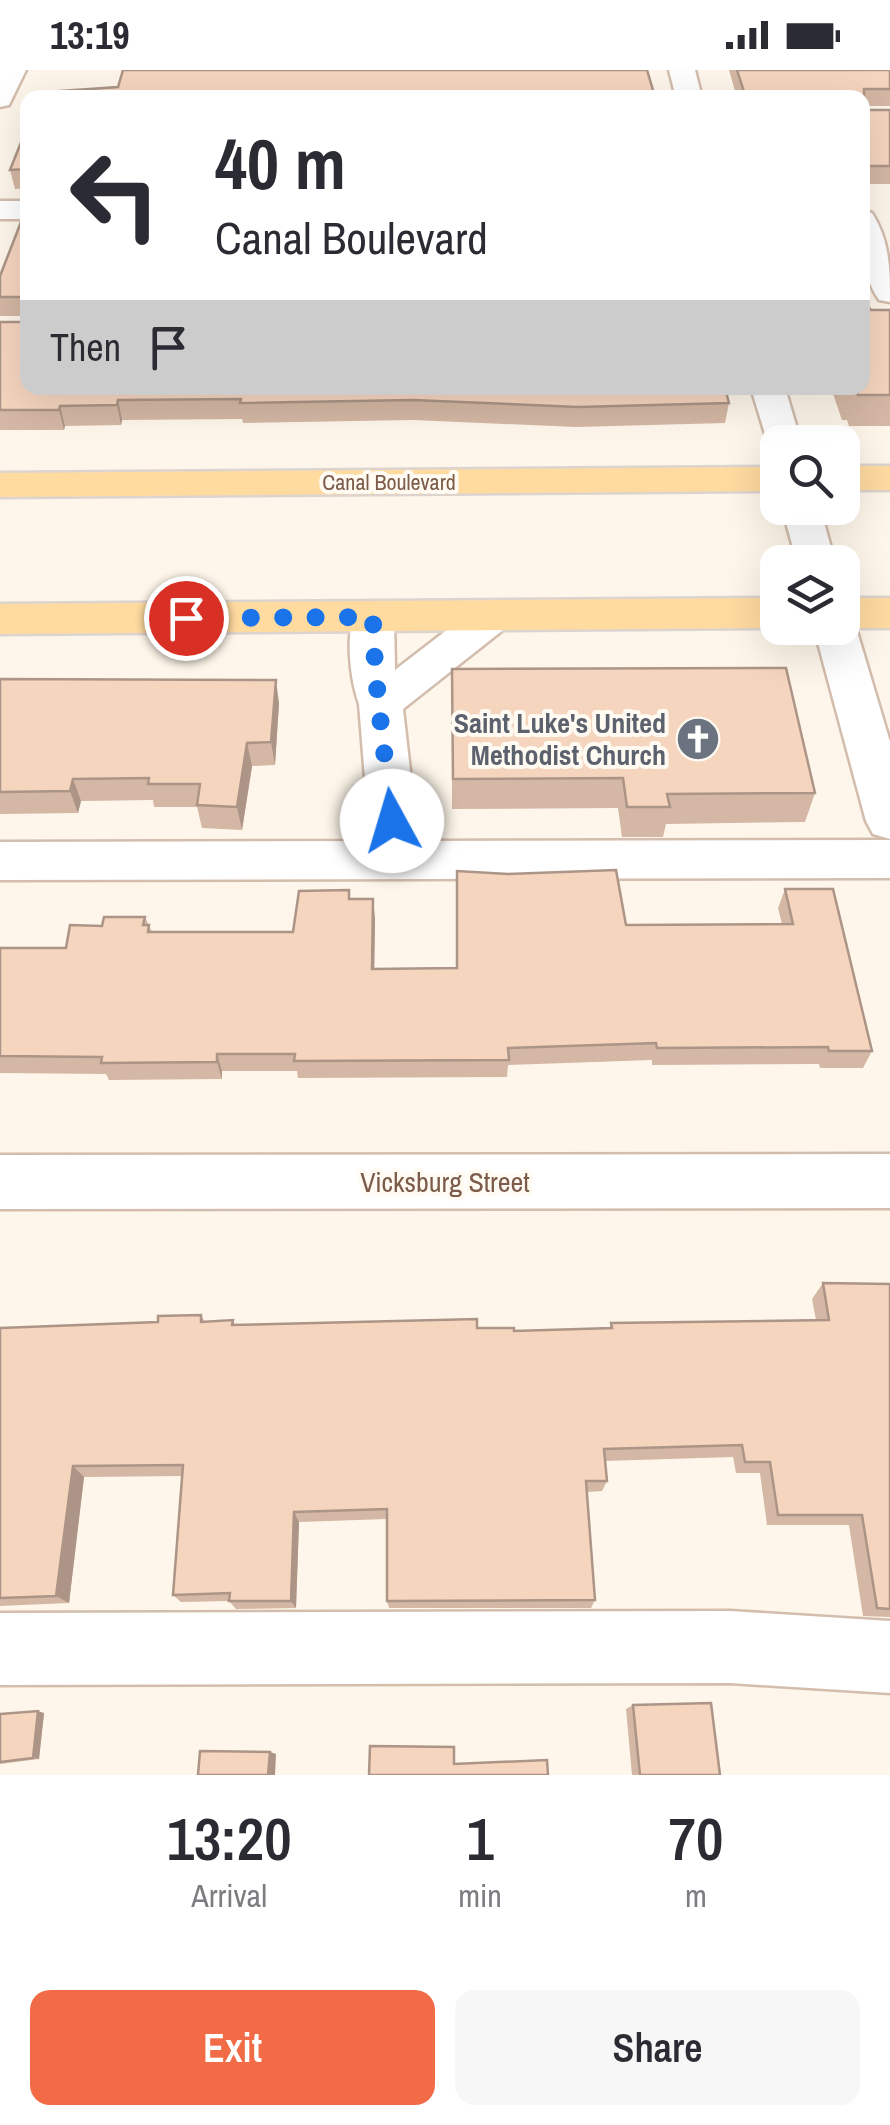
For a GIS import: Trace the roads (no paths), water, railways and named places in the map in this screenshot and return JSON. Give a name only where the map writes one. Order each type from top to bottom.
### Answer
[{"type":"main road","name":"Canal Boulevard","points":[[0,484],[760,478]]},
{"type":"main road","points":[[860,478],[890,478]]},
{"type":"main road","points":[[860,613],[890,613]]},
{"type":"main road","points":[[0,620],[760,614]]},
{"type":"street","points":[[0,99],[14,70]]},
{"type":"street","points":[[870,240],[890,293]]},
{"type":"street","points":[[770,395],[778,425]]},
{"type":"street","points":[[381,704],[493,616]]},
{"type":"street","points":[[373,617],[374,685],[381,704],[396,860]]},
{"type":"street","points":[[840,645],[890,821]]},
{"type":"street","points":[[0,861],[890,859]]},
{"type":"street","name":"Vicksburg Street","points":[[0,1182],[890,1182]]},
{"type":"street","points":[[0,1649],[730,1647],[890,1657]]},
{"type":"place","name":"Saint Luke's United Methodist Church","points":[[698,739]]}]
